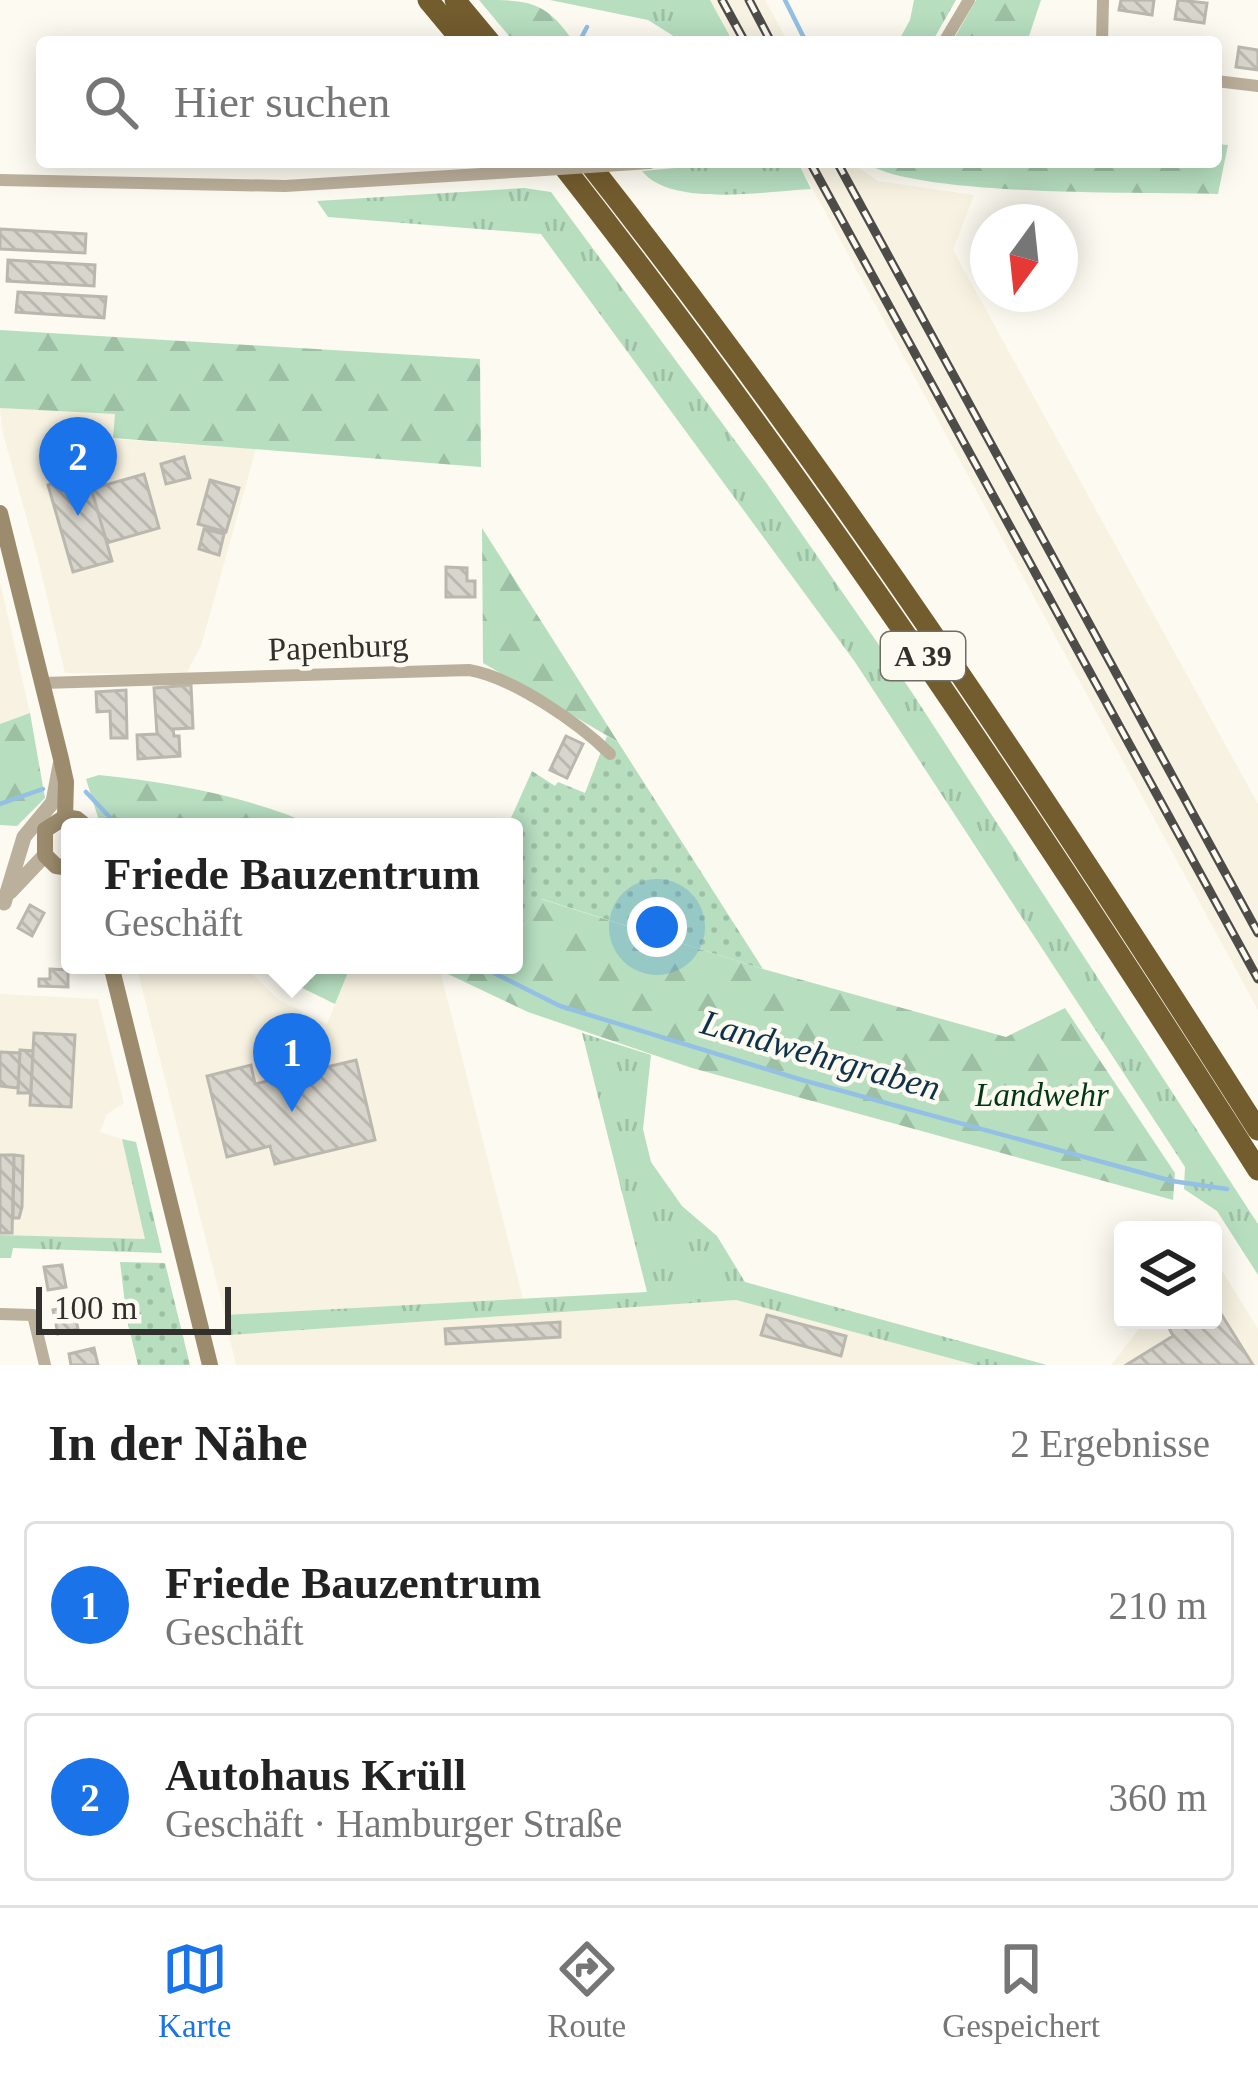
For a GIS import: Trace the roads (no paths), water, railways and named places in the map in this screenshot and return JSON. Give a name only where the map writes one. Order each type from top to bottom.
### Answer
[{"type":"highway","points":[[428,0],[458,36]]},
{"type":"highway","points":[[455,0],[485,36]]},
{"type":"highway","name":"A 39","points":[[565,168],[763,429],[895,617],[1044,837],[1258,1170]]},
{"type":"highway","name":"A 39","points":[[593,168],[688,291],[911,601],[1258,1130]]},
{"type":"main road","points":[[0,513],[66,782],[65,817],[71,818]]},
{"type":"main road","points":[[61,820],[45,830],[45,855],[61,867]]},
{"type":"main road","points":[[113,974],[209,1365]]},
{"type":"street","points":[[948,36],[969,0]]},
{"type":"street","points":[[1102,36],[1103,0]]},
{"type":"street","points":[[1222,82],[1258,86]]},
{"type":"street","points":[[0,180],[285,186],[571,168]]},
{"type":"street","name":"Papenburg","points":[[43,683],[469,670],[490,673],[591,735],[610,754]]},
{"type":"street","points":[[2,906],[24,837],[53,802],[61,759]]},
{"type":"street","points":[[2,906],[19,879],[45,855]]},
{"type":"street","points":[[0,1314],[33,1315],[45,1365]]},
{"type":"waterway","points":[[785,0],[803,36]]},
{"type":"waterway","points":[[582,36],[587,27]]},
{"type":"waterway","name":"Landwehrgraben","points":[[0,804],[43,789]]},
{"type":"waterway","name":"Landwehrgraben","points":[[86,792],[111,818]]},
{"type":"waterway","name":"Landwehrgraben","points":[[496,974],[560,1006],[802,1080],[1172,1181],[1227,1189]]},
{"type":"railway","points":[[722,0],[742,36]]},
{"type":"railway","points":[[749,0],[768,36]]},
{"type":"railway","points":[[813,168],[1258,979]]},
{"type":"railway","points":[[840,168],[1258,933]]},
{"type":"place","name":"Autohaus Krüll","points":[[78,516]]},
{"type":"place","name":"Friede Bauzentrum","points":[[292,1112]]},
{"type":"park label","name":"Landwehr","points":[[1042,1094]]}]
